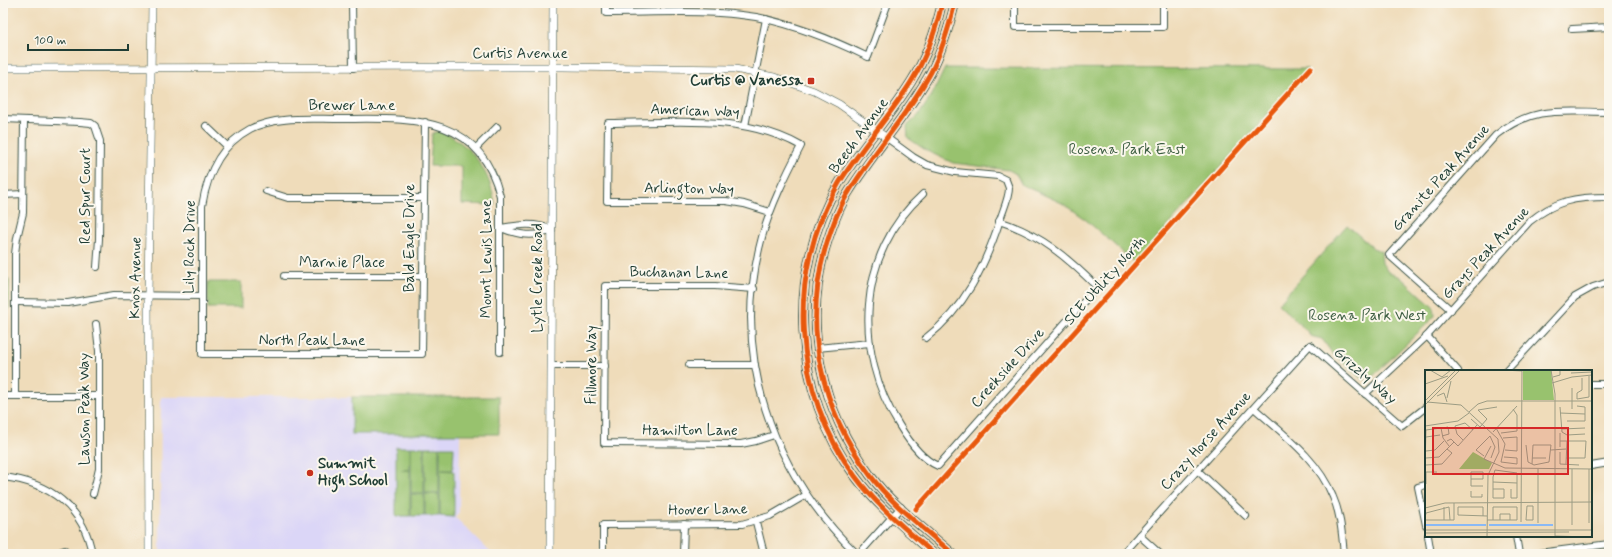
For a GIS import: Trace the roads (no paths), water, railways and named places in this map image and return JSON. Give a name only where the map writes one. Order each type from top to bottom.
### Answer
[{"type":"main road","name":"Beech Avenue","points":[[934,554],[893,517],[855,476],[828,431],[817,404],[809,374],[803,330],[806,280],[818,228],[839,184],[905,92],[918,70],[929,46],[942,3]]},
{"type":"main road","name":"Beech Avenue","points":[[953,554],[901,507],[871,476],[855,453],[839,425],[829,401],[817,348],[816,300],[820,270],[830,231],[850,190],[918,95],[932,71],[944,44],[955,3]]},
{"type":"street","name":"Knox Avenue","points":[[149,554],[148,295],[152,3]]},
{"type":"street","points":[[352,3],[353,68]]},
{"type":"street","name":"Lytle Creek Road","points":[[550,554],[553,3]]},
{"type":"street","points":[[606,3],[606,13],[714,14],[766,20],[817,34],[868,57],[888,3]]},
{"type":"street","points":[[1015,3],[1015,27],[1163,27],[1163,3]]},
{"type":"street","points":[[745,126],[766,20]]},
{"type":"street","points":[[1572,29],[1609,27]]},
{"type":"street","name":"Curtis Avenue","points":[[3,68],[552,67],[717,68],[756,72],[789,81],[839,104],[913,157],[927,165],[955,172],[998,176],[1008,182],[1009,190],[1000,222]]},
{"type":"street","name":"Granite Peak Avenue","points":[[1451,310],[1389,255],[1496,135],[1506,127],[1534,114],[1552,111],[1609,112]]},
{"type":"street","points":[[3,119],[24,121],[23,213],[16,246],[14,396]]},
{"type":"street","name":"Brewer Lane","points":[[227,146],[249,130],[264,124],[290,119],[400,119],[425,122],[445,127],[461,136],[476,148]]},
{"type":"street","name":"Red Spur Court","points":[[24,121],[80,122],[95,126],[100,141],[99,244],[97,267]]},
{"type":"street","name":"Bald Eagle Drive","points":[[422,354],[425,122]]},
{"type":"street","name":"American Way","points":[[607,201],[608,123],[716,123],[745,126],[785,137],[801,146],[785,176],[770,212]]},
{"type":"street","points":[[206,126],[227,146]]},
{"type":"street","points":[[476,148],[498,127]]},
{"type":"street","name":"Lily Rock Drive","points":[[202,354],[202,206],[205,188],[213,167],[227,146]]},
{"type":"street","name":"Mount Lewis Lane","points":[[476,148],[487,162],[498,186],[500,196],[500,352]]},
{"type":"street","points":[[266,191],[288,198],[423,198]]},
{"type":"street","points":[[3,195],[23,194]]},
{"type":"street","points":[[817,348],[870,343],[868,312],[874,274],[881,250],[901,216],[923,194]]},
{"type":"street","name":"Grays Peak Avenue","points":[[1366,394],[1427,336],[1529,222],[1543,211],[1567,200],[1582,197],[1609,197]]},
{"type":"street","name":"Arlington Way","points":[[607,201],[731,201],[770,212]]},
{"type":"street","points":[[770,212],[758,255],[752,320],[755,365],[763,401],[774,435],[783,455],[806,495],[823,519],[858,554],[901,507]]},
{"type":"street","points":[[926,338],[946,319],[968,292],[984,264],[1000,222]]},
{"type":"street","name":"Creekside Drive","points":[[870,343],[878,380],[896,421],[914,446],[928,461],[938,466],[1098,287],[1048,244],[1025,231],[1000,222]]},
{"type":"street","points":[[501,228],[517,225],[541,225],[552,230]]},
{"type":"street","points":[[501,228],[517,235],[541,235],[552,230]]},
{"type":"street","name":"Marnie Place","points":[[284,276],[423,276]]},
{"type":"street","points":[[1507,370],[1575,297],[1593,287],[1609,282]]},
{"type":"street","name":"Buchanan Lane","points":[[605,286],[715,286],[754,288]]},
{"type":"street","name":"Fillmore Way","points":[[604,444],[605,286]]},
{"type":"street","points":[[16,302],[68,303],[114,295],[202,296]]},
{"type":"street","name":"Lawson Peak Way","points":[[93,494],[99,469],[99,351],[96,324]]},
{"type":"street","points":[[1427,336],[1457,370]]},
{"type":"street","name":"Grizzly Way","points":[[1310,345],[1402,426],[1425,408]]},
{"type":"street","name":"Crazy Horse Avenue","points":[[1122,554],[1310,345]]},
{"type":"street","name":"North Peak Lane","points":[[202,354],[422,354]]},
{"type":"street","points":[[689,365],[755,365]]},
{"type":"street","points":[[551,366],[605,366]]},
{"type":"street","points":[[1592,384],[1609,384]]},
{"type":"street","points":[[3,396],[99,396]]},
{"type":"street","points":[[1254,408],[1305,454],[1324,478],[1334,498],[1338,511],[1344,554]]},
{"type":"street","name":"Hamilton Lane","points":[[604,444],[741,444],[756,442],[774,435]]},
{"type":"street","points":[[1592,466],[1609,463]]},
{"type":"street","points":[[1197,470],[1246,516]]},
{"type":"street","points":[[3,477],[33,482],[56,495],[72,511],[85,531],[92,554]]},
{"type":"street","points":[[1425,485],[1418,487],[1425,520]]},
{"type":"street","name":"Hoover Lane","points":[[604,554],[603,525],[742,524],[756,522],[783,510],[806,495]]},
{"type":"street","points":[[756,522],[764,554]]},
{"type":"street","points":[[683,554],[684,524]]},
{"type":"street","points":[[1139,535],[1160,554]]},
{"type":"street","points":[[1428,537],[1431,554]]},
{"type":"street","points":[[1516,537],[1519,554]]},
{"type":"street","points":[[1531,554],[1609,544]]},
{"type":"street","points":[[54,554],[65,550]]},
{"type":"place","name":"Curtis @ Vanessa","points":[[811,81]]},
{"type":"place","name":"Summit High School","points":[[310,473]]},
{"type":"park label","name":"Rosena Park East","points":[[1127,150]]},
{"type":"park label","name":"Rosena Park West","points":[[1367,316]]}]
